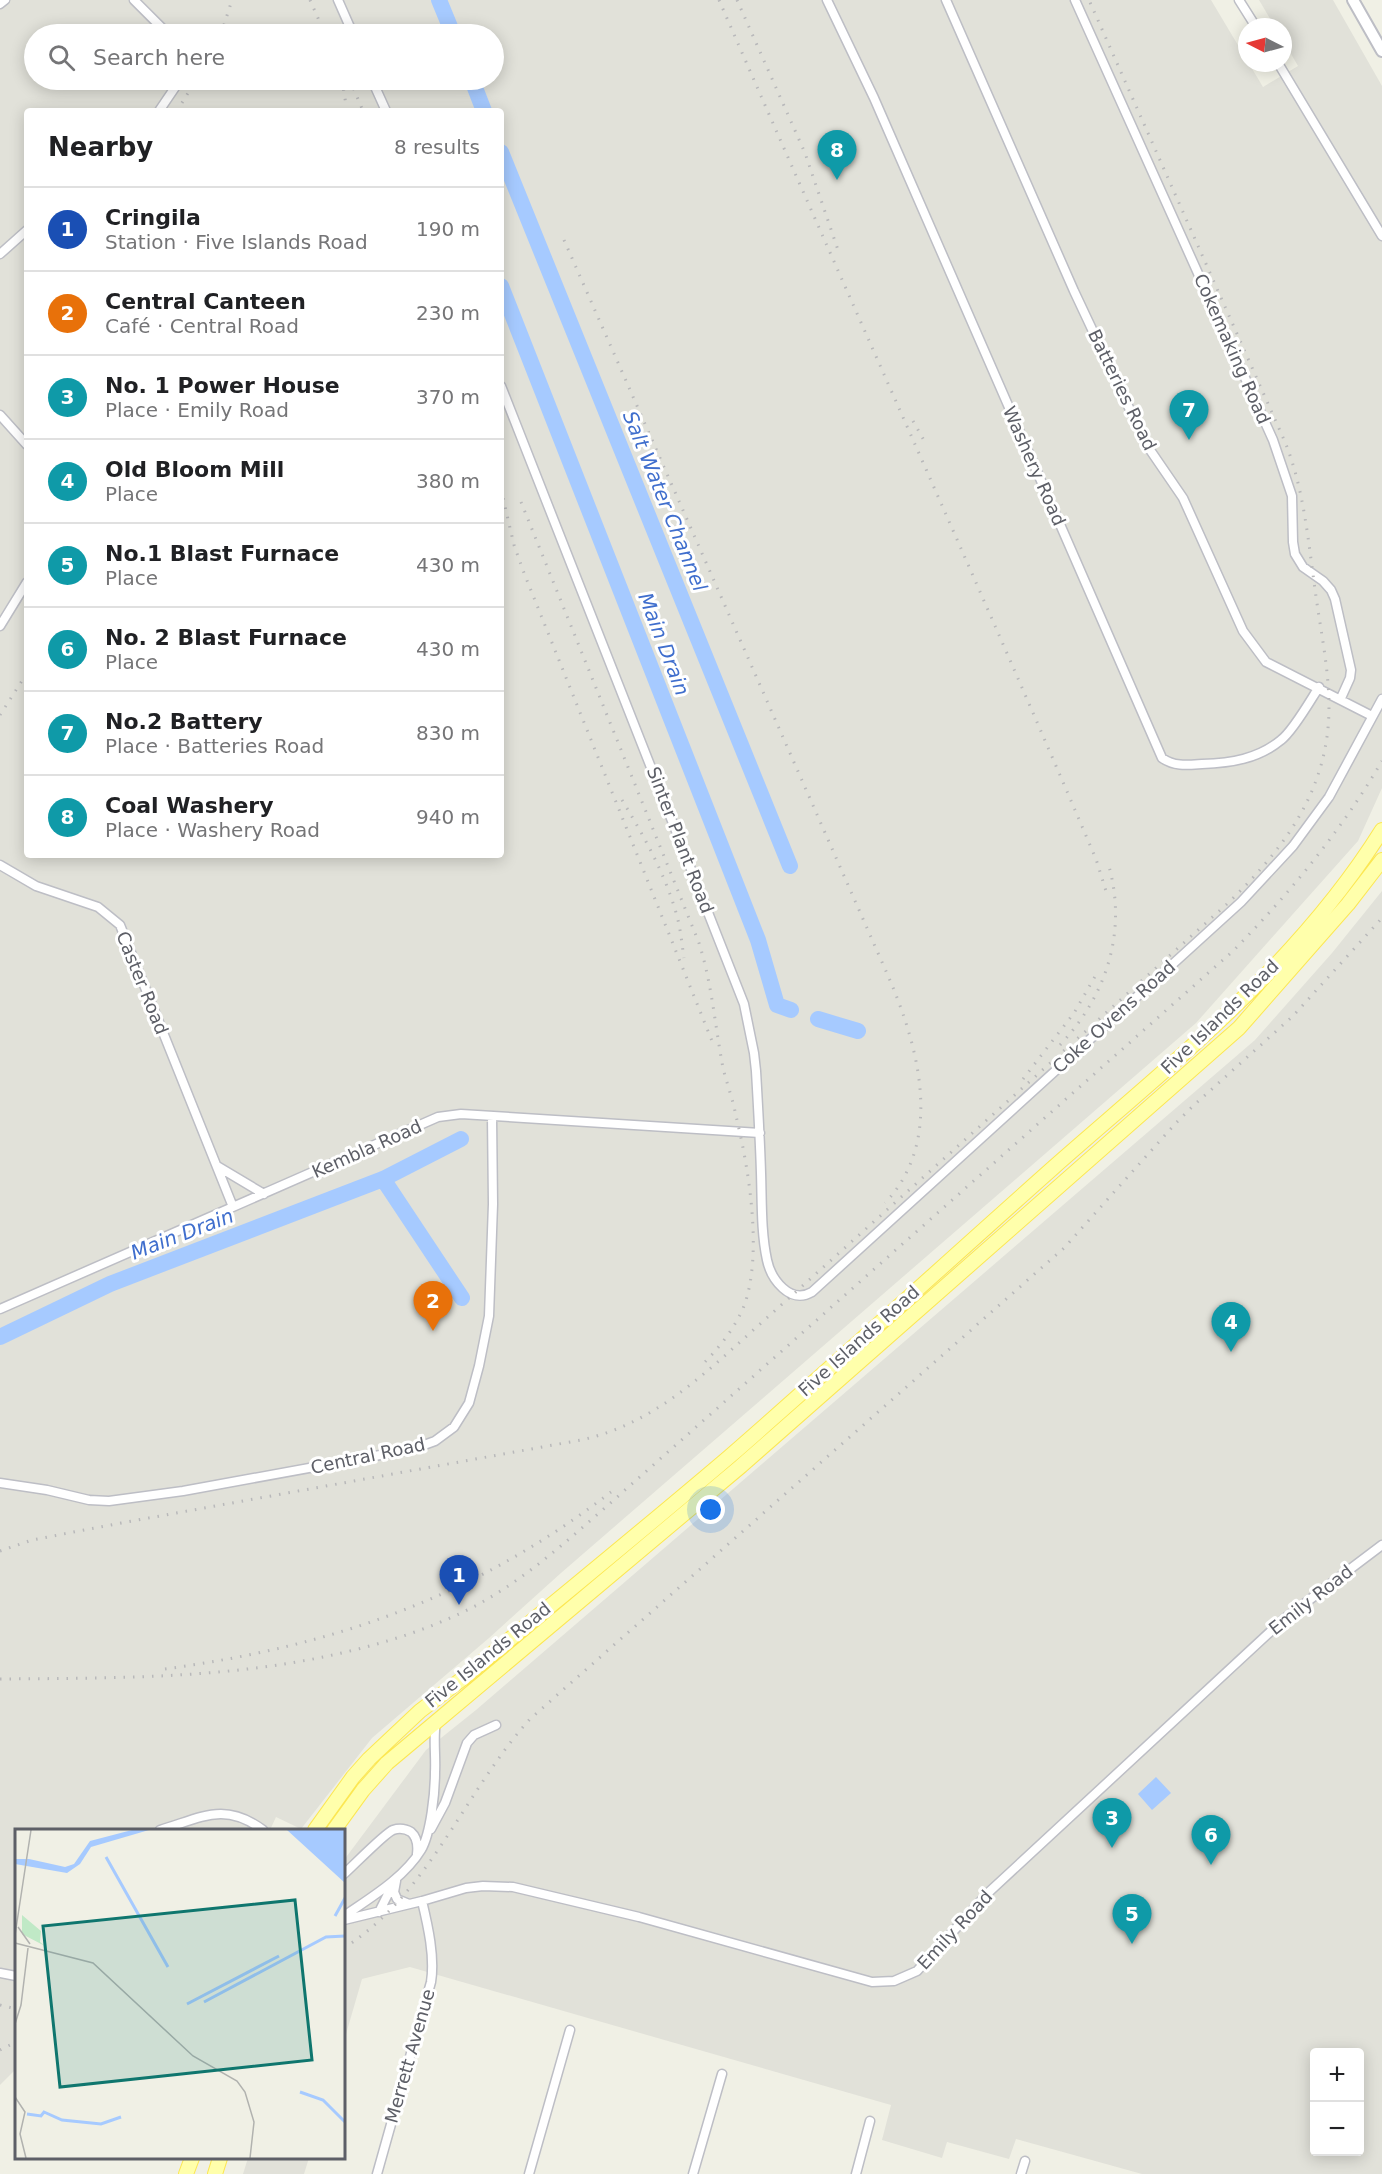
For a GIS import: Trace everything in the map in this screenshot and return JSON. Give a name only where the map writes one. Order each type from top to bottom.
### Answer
[{"type":"main road","name":"Five Islands Road","points":[[316,1829],[353,1777],[420,1711],[462,1679],[726,1459],[1053,1167],[1203,1038],[1305,932],[1358,867],[1382,830]]},
{"type":"main road","name":"Five Islands Road","points":[[335,1829],[363,1790],[387,1763],[741,1466],[1239,1028],[1348,904],[1382,860]]},
{"type":"main road","points":[[186,2174],[191,2159]]},
{"type":"main road","points":[[194,2174],[199,2159]]},
{"type":"main road","points":[[215,2174],[219,2159]]},
{"type":"street","points":[[0,4],[5,0]]},
{"type":"street","points":[[134,0],[158,24]]},
{"type":"street","points":[[338,0],[349,24]]},
{"type":"street","name":"Washery Road","points":[[827,0],[879,109],[1162,758],[1170,763],[1181,765],[1228,764],[1253,757],[1282,740],[1319,687]]},
{"type":"street","name":"Batteries Road","points":[[946,0],[1074,291],[1146,444],[1183,498],[1243,631],[1266,662],[1341,698],[1372,716]]},
{"type":"street","name":"Cokemaking Road","points":[[1075,0],[1273,440],[1292,496],[1295,554],[1305,570],[1328,586],[1335,599],[1352,670],[1341,698]]},
{"type":"street","points":[[1239,0],[1250,18]]},
{"type":"street","points":[[1353,0],[1382,51]]},
{"type":"street","points":[[1283,72],[1382,236]]},
{"type":"street","points":[[161,108],[173,90]]},
{"type":"street","points":[[377,90],[385,108]]},
{"type":"street","points":[[0,254],[24,233]]},
{"type":"street","name":"Sinter Plant Road","points":[[504,394],[744,1004],[754,1053],[760,1133],[762,1223],[767,1260],[775,1280],[793,1295],[802,1296]]},
{"type":"street","points":[[0,415],[24,442]]},
{"type":"street","points":[[0,626],[24,587]]},
{"type":"street","name":"Coke Ovens Road","points":[[802,1296],[812,1292],[1241,902],[1293,846],[1329,797],[1382,699]]},
{"type":"street","name":"Caster Road","points":[[0,865],[36,886],[98,907],[120,925],[233,1207]]},
{"type":"street","name":"Kembla Road","points":[[0,1309],[438,1117],[461,1114],[760,1133]]},
{"type":"street","name":"Central Road","points":[[0,1484],[47,1490],[89,1500],[109,1501],[183,1491],[412,1449],[425,1446],[446,1435],[462,1416],[469,1403],[489,1316],[493,1204],[492,1117]]},
{"type":"street","points":[[216,1165],[264,1194]]},
{"type":"street","name":"Emily Road","points":[[345,1918],[379,1912],[475,1886],[513,1887],[639,1917],[872,1982],[894,1981],[917,1971],[989,1892],[1284,1619],[1382,1545]]},
{"type":"street","points":[[423,1846],[434,1803],[436,1721]]},
{"type":"street","points":[[379,1912],[387,1892],[423,1846],[445,1803],[469,1740],[496,1725]]},
{"type":"street","points":[[430,1816],[452,1785]]},
{"type":"street","points":[[164,1829],[218,1814],[231,1814],[248,1820],[262,1829]]},
{"type":"street","points":[[345,1873],[384,1836],[396,1830],[407,1830],[415,1837],[418,1847],[416,1857]]},
{"type":"street","points":[[399,1876],[394,1889],[396,1896],[400,1902],[409,1904]]},
{"type":"street","points":[[345,1917],[399,1876]]},
{"type":"street","name":"Merrett Avenue","points":[[377,2174],[431,1982],[427,1922],[422,1901]]},
{"type":"street","points":[[0,1973],[15,1976]]},
{"type":"street","points":[[529,2174],[570,2030]]},
{"type":"street","points":[[693,2174],[722,2074]]},
{"type":"street","points":[[856,2174],[870,2121]]},
{"type":"street","points":[[1021,2174],[1025,2161]]},
{"type":"shaded area","points":[[0,0],[1211,0],[1238,45],[1238,72],[1254,72],[1263,87],[1288,72],[1292,72],[1298,66],[1292,56],[1292,18],[1270,18],[1259,0],[1333,0],[1382,86],[1382,788],[1358,841],[1196,1023],[372,1738],[301,1829],[276,1817],[270,1829],[15,1829],[15,2070],[0,2085]]},
{"type":"shaded area","points":[[1382,891],[1382,2174],[1142,2174],[1016,2139],[1009,2159],[947,2142],[942,2158],[882,2140],[891,2105],[410,1967],[362,1979],[345,2038],[345,1859],[426,1750],[476,1710],[1255,1040],[1332,953]]},
{"type":"shaded area","points":[[248,2159],[309,2159],[304,2174],[243,2174]]},
{"type":"water","points":[[1156,1777],[1171,1793],[1152,1810],[1138,1794]]},
{"type":"waterway","name":"Salt Water Channel","points":[[439,0],[449,24]]},
{"type":"waterway","name":"Salt Water Channel","points":[[476,90],[483,108]]},
{"type":"waterway","name":"Salt Water Channel","points":[[504,159],[790,866]]},
{"type":"waterway","name":"Main Drain","points":[[504,294],[758,940],[777,1005],[791,1010]]},
{"type":"waterway","name":"Main Drain","points":[[818,1019],[858,1031]]},
{"type":"waterway","name":"Main Drain","points":[[0,1337],[110,1284],[383,1179],[461,1139]]},
{"type":"waterway","name":"Main Drain","points":[[383,1179],[462,1298]]},
{"type":"railway","points":[[224,24],[232,0]]},
{"type":"railway","points":[[310,0],[321,24]]},
{"type":"railway","points":[[719,0],[1050,751],[1096,859],[1106,891]]},
{"type":"railway","points":[[737,0],[805,153],[839,253]]},
{"type":"railway","points":[[0,1551],[32,1540],[581,1440],[635,1421],[659,1407],[705,1373],[1227,904],[1267,862],[1284,839],[1312,791],[1321,765],[1327,737],[1329,707],[1326,663],[1297,478],[1285,442],[1089,0]]},
{"type":"railway","points":[[179,108],[190,90]]},
{"type":"railway","points":[[344,90],[347,108]]},
{"type":"railway","points":[[354,90],[362,108]]},
{"type":"railway","points":[[564,240],[900,1005],[916,1064],[920,1094],[920,1123],[915,1152],[903,1178],[885,1203]]},
{"type":"railway","points":[[913,421],[926,444]]},
{"type":"railway","points":[[504,502],[514,545],[524,573],[714,1046]]},
{"type":"railway","points":[[521,502],[699,943],[707,974],[723,1068],[735,1110],[749,1186],[753,1262],[744,1306],[726,1337],[702,1365]]},
{"type":"railway","points":[[0,715],[24,678]]},
{"type":"railway","points":[[0,1679],[182,1675],[272,1666],[317,1658],[377,1644],[435,1624],[477,1605],[512,1583],[545,1559],[592,1519],[1233,951],[1275,907],[1314,860],[1332,837],[1382,761]]},
{"type":"railway","points":[[622,800],[647,843],[668,888],[678,920],[684,958]]},
{"type":"railway","points":[[1060,1045],[1090,1005],[1109,960],[1116,913],[1114,888],[1108,863]]},
{"type":"railway","points":[[345,1947],[374,1925],[423,1871],[485,1778],[530,1719],[1064,1248],[1175,1124],[1293,1016],[1382,918]]},
{"type":"railway","points":[[1023,1079],[1074,1013],[1097,973]]},
{"type":"railway","points":[[165,1669],[287,1646],[345,1631],[400,1611],[455,1588],[508,1561],[560,1529],[611,1492]]},
{"type":"railway","points":[[0,2005],[15,2009]]},
{"type":"railway","points":[[0,2050],[15,2042]]},
{"type":"place","name":"Coal Washery","points":[[837,180]]},
{"type":"place","name":"No.2 Battery","points":[[1189,440]]},
{"type":"place","name":"Central Canteen","points":[[433,1331]]},
{"type":"place","name":"Old Bloom Mill","points":[[1231,1352]]},
{"type":"place","name":"Cringila","points":[[459,1605]]},
{"type":"place","name":"No. 1 Power House","points":[[1112,1848]]},
{"type":"place","name":"No. 2 Blast Furnace","points":[[1211,1865]]},
{"type":"place","name":"No.1 Blast Furnace","points":[[1132,1944]]}]
